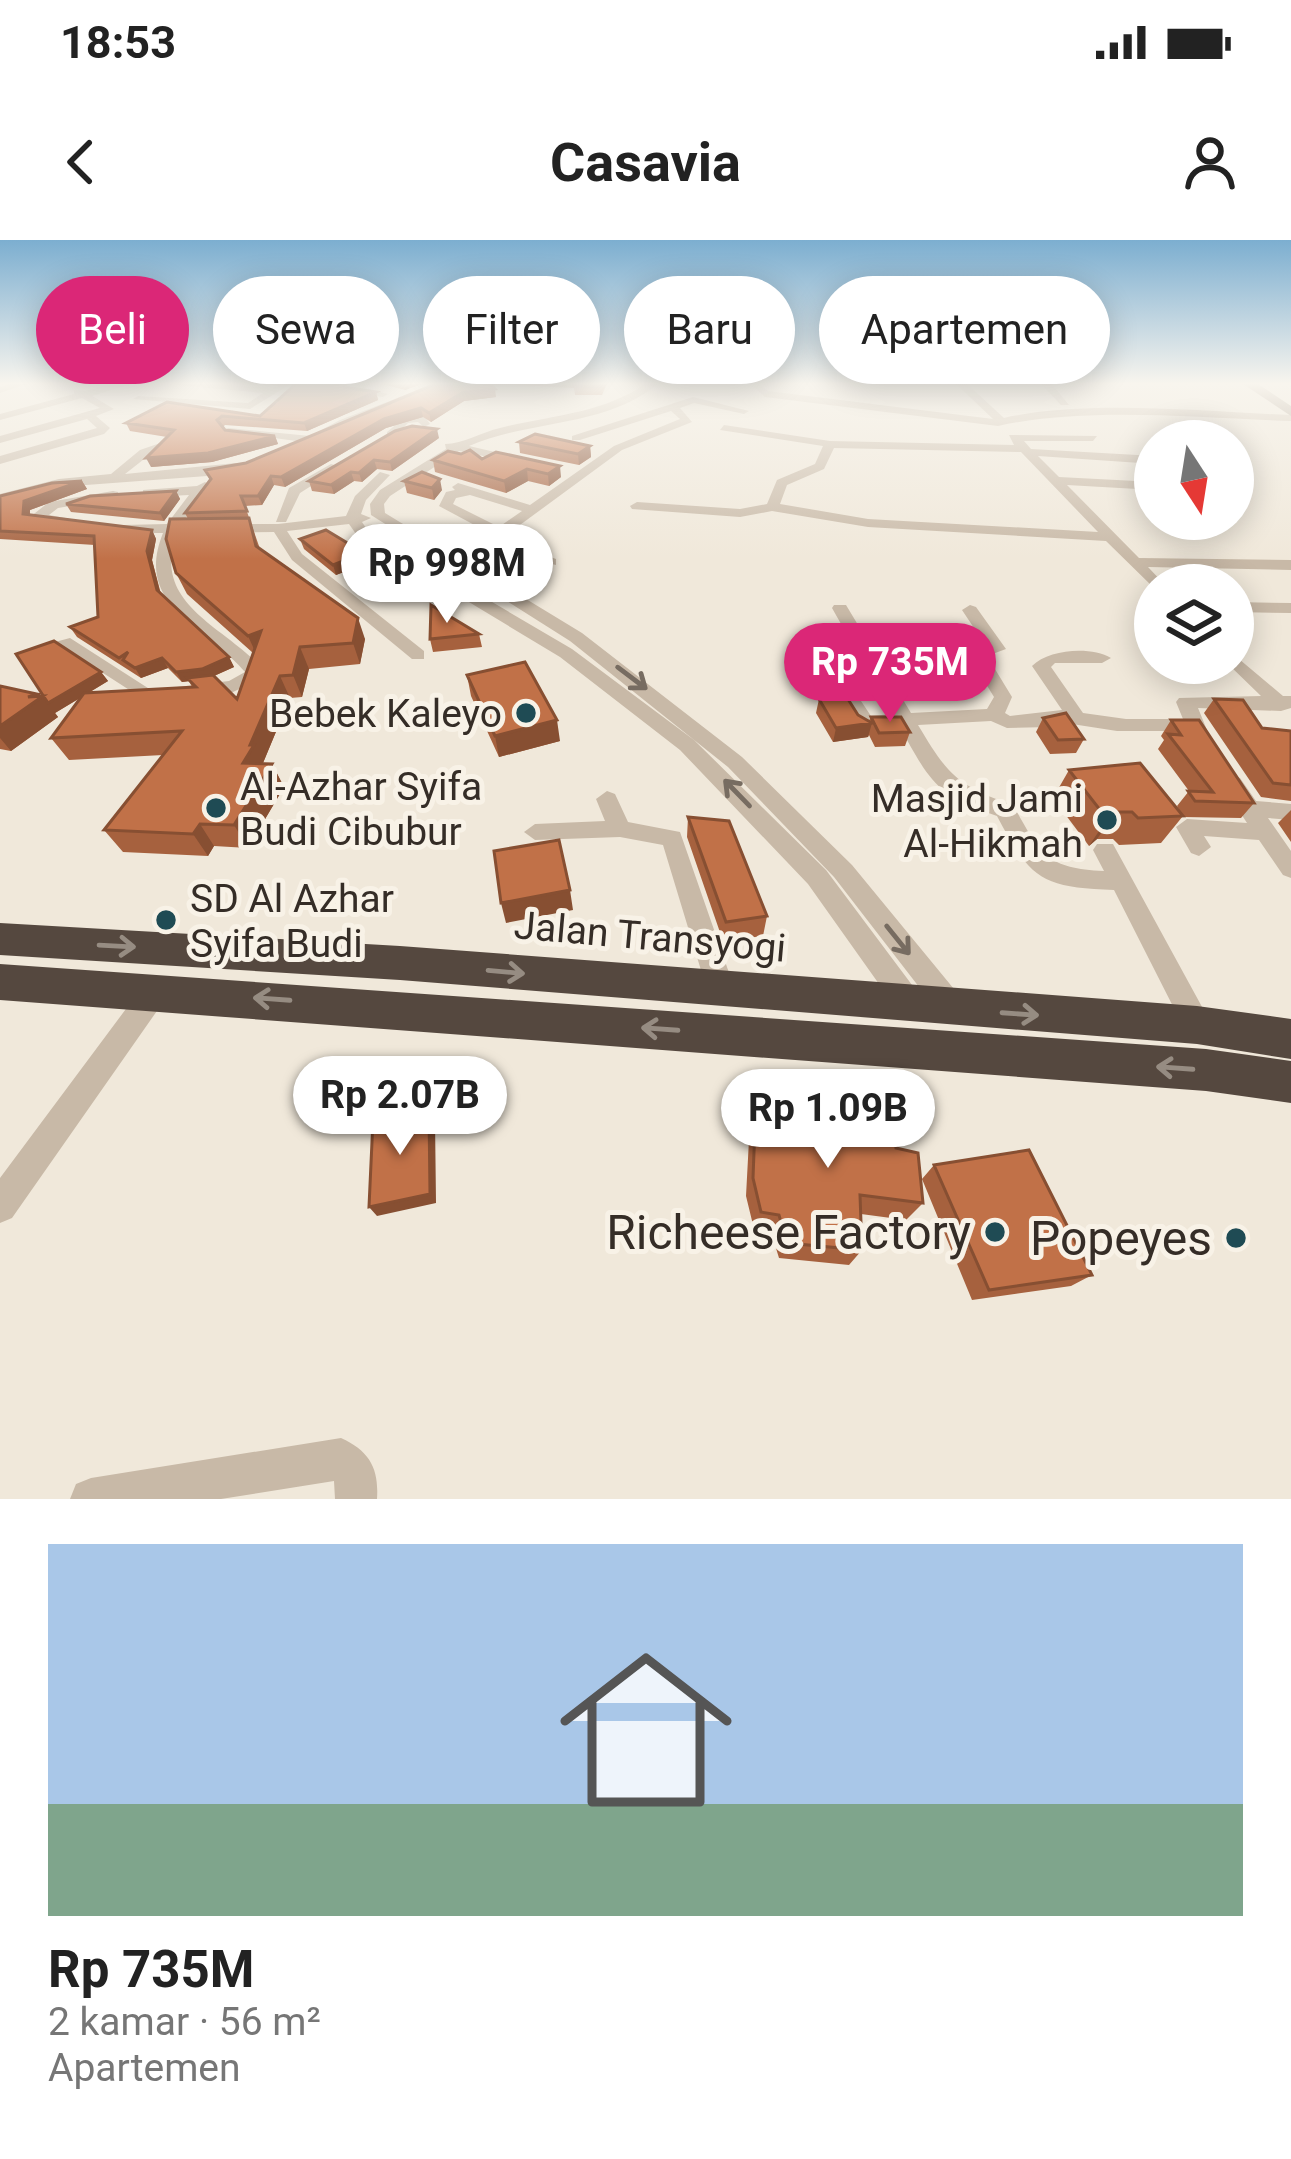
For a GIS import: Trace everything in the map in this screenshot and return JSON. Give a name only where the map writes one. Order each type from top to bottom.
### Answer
[{"type":"highway","name":"Jalan Transyogi","points":[[0,939],[283,955],[1197,1025],[1291,1039]]},
{"type":"highway","points":[[604,1025],[613,981]]},
{"type":"highway","points":[[0,982],[156,989],[1206,1070],[1291,1082]]},
{"type":"street","points":[[0,460],[69,441]]},
{"type":"street","points":[[278,455],[309,441]]},
{"type":"street","points":[[373,445],[380,441]]},
{"type":"street","points":[[353,516],[376,480],[457,441]]},
{"type":"street","points":[[377,513],[385,493],[458,441]]},
{"type":"street","points":[[588,441],[618,448]]},
{"type":"street","points":[[500,533],[579,473],[636,441]]},
{"type":"street","points":[[809,441],[1023,446],[1134,458]]},
{"type":"street","points":[[1018,441],[1134,562],[1291,565]]},
{"type":"street","points":[[1023,446],[1070,441]]},
{"type":"street","points":[[452,442],[579,473]]},
{"type":"street","points":[[772,507],[782,483],[820,466],[824,443]]},
{"type":"street","points":[[117,474],[144,453],[166,444]]},
{"type":"street","points":[[279,523],[294,491],[354,456]]},
{"type":"street","points":[[0,498],[44,485],[117,474],[211,471],[246,464]]},
{"type":"street","points":[[64,642],[148,696],[233,686],[251,678],[254,669],[166,590],[162,580],[174,518],[213,478]]},
{"type":"street","points":[[434,480],[530,509]]},
{"type":"street","points":[[1058,481],[1134,485]]},
{"type":"street","points":[[93,527],[38,517],[54,505],[83,499],[200,490]]},
{"type":"street","points":[[470,491],[451,496],[446,506],[551,562]]},
{"type":"street","points":[[638,506],[740,513],[772,507],[868,523],[1107,537]]},
{"type":"street","points":[[112,529],[169,532],[377,513],[576,638],[696,741],[843,871],[953,1009]]},
{"type":"street","points":[[353,516],[388,550],[566,653],[696,741],[818,877],[911,1006]]},
{"type":"street","points":[[279,523],[297,557],[418,655]]},
{"type":"street","points":[[1254,607],[1291,608]]},
{"type":"street","points":[[840,608],[940,779],[1005,811],[1037,868],[1054,876],[1119,881]]},
{"type":"street","points":[[970,610],[997,650],[976,652],[1004,697],[994,715]]},
{"type":"street","points":[[1074,714],[1041,666],[1051,658],[1102,658]]},
{"type":"street","points":[[1254,678],[1286,706]]},
{"type":"street","points":[[848,696],[865,722],[994,715],[1007,722],[1050,721],[1051,716],[1074,714],[1121,726],[1137,722],[1193,725]]},
{"type":"street","points":[[1286,706],[1186,703],[1193,725],[1291,869]]},
{"type":"street","points":[[607,799],[620,829]]},
{"type":"street","points":[[1249,808],[1291,812]]},
{"type":"street","points":[[1199,847],[1187,827],[1266,832]]},
{"type":"street","points":[[535,832],[620,829],[667,836],[674,842],[721,989]]},
{"type":"street","points":[[1106,850],[1197,1025]]},
{"type":"street","points":[[0,1206],[156,989]]},
{"type":"street","points":[[92,1499],[340,1459],[358,1476],[356,1499]]},
{"type":"building","points":[[163,441],[256,441],[208,453],[146,458]]},
{"type":"building","points":[[299,441],[345,441],[281,477],[271,476],[258,496],[241,496],[247,511],[185,513],[211,479],[205,470],[246,463]]},
{"type":"building","points":[[378,441],[420,441],[390,462],[374,460],[359,473],[351,472],[331,485],[309,481]]},
{"type":"building","points":[[566,441],[590,446],[578,454],[519,442]]},
{"type":"building","points":[[470,450],[482,459],[496,452],[560,466],[548,474],[527,469],[504,481],[433,460],[448,451]]},
{"type":"building","points":[[422,472],[440,479],[432,488],[404,481]]},
{"type":"building","points":[[82,481],[24,501],[23,514],[152,530],[147,551],[157,590],[229,657],[202,669],[176,672],[162,658],[135,668],[123,660],[128,652],[119,658],[70,627],[98,617],[94,536],[0,531],[0,496]]},
{"type":"building","points":[[176,491],[160,513],[66,504],[90,496]]},
{"type":"building","points":[[249,518],[256,546],[358,618],[353,643],[300,647],[293,675],[280,676],[243,763],[272,764],[234,825],[200,824],[193,834],[104,830],[182,731],[51,738],[84,693],[196,687],[187,678],[213,675],[237,699],[261,631],[248,636],[176,573],[166,539],[170,519]]},
{"type":"building","points":[[326,530],[364,553],[333,565],[300,539]]},
{"type":"building","points":[[431,605],[479,634],[430,639]]},
{"type":"building","points":[[54,641],[101,672],[48,703],[16,654]]},
{"type":"building","points":[[525,662],[557,720],[495,736],[467,675]]},
{"type":"building","points":[[0,686],[37,694],[28,697],[43,696],[0,726]]},
{"type":"building","points":[[846,696],[858,715],[872,723],[836,728],[819,699]]},
{"type":"building","points":[[1214,699],[1243,700],[1262,728],[1291,731],[1291,785],[1273,783]]},
{"type":"building","points":[[1066,713],[1084,739],[1058,740],[1043,718]]},
{"type":"building","points":[[871,717],[901,717],[910,732],[879,733]]},
{"type":"building","points":[[1171,720],[1199,720],[1254,803],[1195,801],[1188,791],[1213,792],[1168,734],[1181,735]]},
{"type":"building","points":[[1140,763],[1183,816],[1138,818],[1132,812],[1116,812],[1107,819],[1069,770]]},
{"type":"building","points":[[688,817],[729,821],[767,916],[726,922]]},
{"type":"building","points":[[559,840],[570,890],[501,903],[494,851]]},
{"type":"building","points":[[756,1100],[894,1118],[896,1148],[918,1153],[923,1203],[860,1195],[862,1250],[787,1243],[779,1215],[761,1212],[753,1178]]},
{"type":"building","points":[[429,1110],[430,1194],[369,1207],[373,1120]]},
{"type":"building","name":"Richeese Factory","points":[[1029,1150],[1092,1275],[989,1290],[934,1165]]},
{"type":"place","name":"Bebek Kaleyo","points":[[526,713]]},
{"type":"place","name":"Al-Azhar Syifa Budi Cibubur","points":[[216,808]]},
{"type":"place","name":"Masjid Jami Al-Hikmah","points":[[1107,820]]},
{"type":"place","name":"SD Al Azhar Syifa Budi","points":[[166,920]]},
{"type":"place","name":"Richeese Factory","points":[[995,1232]]},
{"type":"place","name":"Popeyes","points":[[1236,1238]]}]
